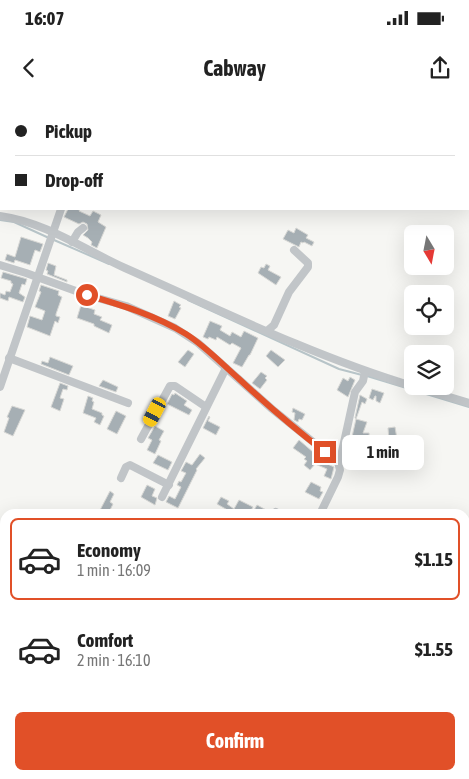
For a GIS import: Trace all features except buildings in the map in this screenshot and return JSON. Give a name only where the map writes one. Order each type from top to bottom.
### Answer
[{"type":"street","points":[[0,386],[53,238],[61,210]]},
{"type":"street","points":[[0,216],[25,221],[53,238],[72,242],[120,266],[342,363],[404,383]]},
{"type":"street","points":[[72,242],[83,228]]},
{"type":"street","points":[[267,331],[274,325],[289,292],[308,267],[306,261],[294,250]]},
{"type":"street","points":[[0,265],[87,295],[126,306],[157,319],[187,335],[272,409],[338,462],[340,470],[322,509]]},
{"type":"street","points":[[9,358],[128,403]]},
{"type":"street","points":[[162,497],[226,368]]},
{"type":"street","points":[[338,462],[341,456],[354,392],[363,381],[365,371]]},
{"type":"street","points":[[141,439],[170,386],[175,386],[206,407]]},
{"type":"street","points":[[441,395],[469,404]]},
{"type":"street","points":[[121,478],[126,467],[130,465],[168,485]]},
{"type":"waterway","points":[[0,220],[14,222],[49,238]]},
{"type":"waterway","points":[[54,240],[109,264]]},
{"type":"waterway","points":[[188,300],[339,369],[362,375]]},
{"type":"waterway","points":[[367,376],[469,407]]},
{"type":"route","points":[[87,295],[126,306],[157,319],[187,335],[325,452]]}]
